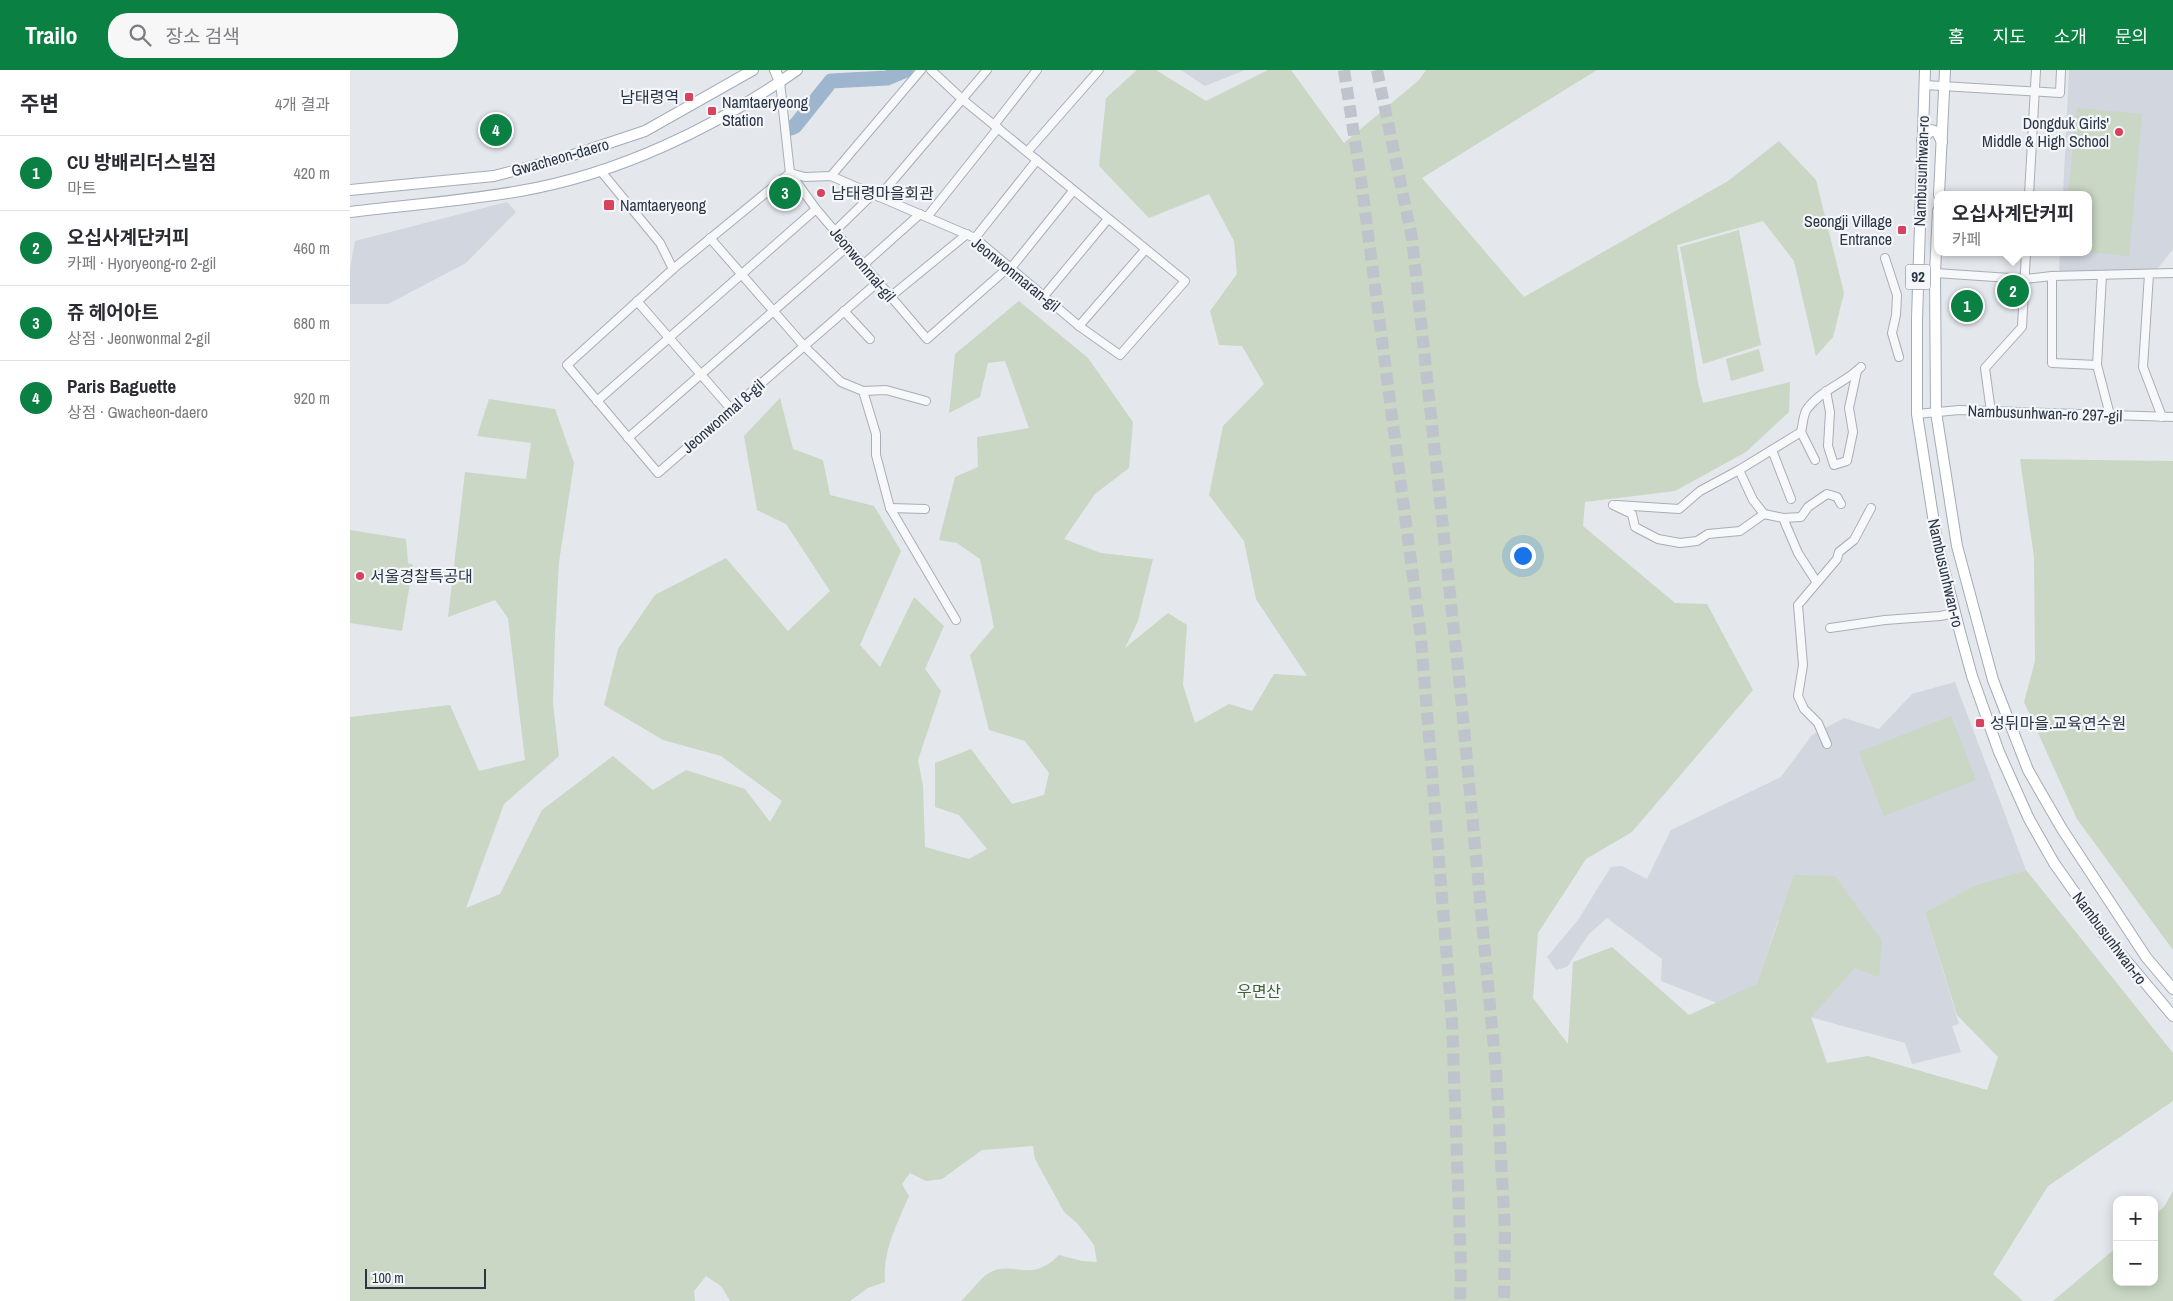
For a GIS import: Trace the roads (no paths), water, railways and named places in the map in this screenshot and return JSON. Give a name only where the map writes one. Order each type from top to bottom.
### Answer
[{"type":"main road","name":"Gwacheon-daero","points":[[350,190],[494,176],[564,158],[645,131],[753,70]]},
{"type":"main road","points":[[775,70],[780,82]]},
{"type":"main road","name":"Gwacheon-daero","points":[[350,212],[520,191],[600,170],[712,123],[758,98],[797,70]]},
{"type":"main road","name":"Nambusunhwan-ro","points":[[1925,70],[1917,319],[1917,414],[1937,542],[1955,613],[1985,714],[2009,777],[2029,819],[2054,863],[2104,934],[2173,1016]]},
{"type":"main road","name":"Nambusunhwan-ro","points":[[1939,191],[1945,70]]},
{"type":"main road","points":[[1922,140],[1931,130],[1937,132],[1942,142]]},
{"type":"main road","name":"Nambusunhwan-ro","points":[[1936,256],[1936,412],[1957,546],[1992,680],[2026,763],[2062,829],[2146,957],[2173,989]]},
{"type":"street","points":[[832,176],[921,70]]},
{"type":"street","points":[[931,70],[962,99],[1028,151],[1145,250],[1080,326]]},
{"type":"street","points":[[835,231],[876,196],[987,70]]},
{"type":"street","points":[[863,265],[924,216],[996,126],[1037,70]]},
{"type":"street","points":[[1028,151],[1099,70]]},
{"type":"street","points":[[2029,191],[2036,70]]},
{"type":"street","points":[[1924,85],[2060,93],[2061,70]]},
{"type":"street","name":"Jeonwonmal-gil","points":[[780,82],[790,173],[816,209],[890,297],[928,338],[1010,267]]},
{"type":"street","points":[[975,238],[1037,160]]},
{"type":"street","name":"Gwacheon-daero","points":[[600,170],[660,243],[673,269]]},
{"type":"street","points":[[790,173],[673,269],[567,365],[628,438],[848,246]]},
{"type":"street","name":"Jeonwonmaran-gil","points":[[790,173],[805,177],[832,176],[975,238],[1080,326],[1120,355],[1186,282],[1145,250]]},
{"type":"street","points":[[1010,267],[1073,191]]},
{"type":"street","points":[[597,401],[816,209]]},
{"type":"street","points":[[1044,296],[1108,219]]},
{"type":"street","points":[[890,297],[967,234]]},
{"type":"street","points":[[710,238],[804,346],[841,382],[863,391],[886,390],[926,401]]},
{"type":"street","points":[[1990,412],[1986,368],[2022,327],[2026,256]]},
{"type":"street","points":[[1885,258],[1897,295],[1896,315],[1892,332],[1899,358]]},
{"type":"street","points":[[1935,273],[2024,279],[2052,276],[2173,273]]},
{"type":"street","points":[[2149,274],[2143,368],[2162,417]]},
{"type":"street","points":[[2102,275],[2097,365],[2110,415]]},
{"type":"street","points":[[2052,276],[2052,363],[2097,365]]},
{"type":"street","name":"Jeonwonmal 8-gil","points":[[628,438],[658,473],[878,282]]},
{"type":"street","points":[[637,301],[730,409]]},
{"type":"street","points":[[844,310],[870,339]]},
{"type":"street","points":[[1815,460],[1801,432],[1806,410],[1826,391],[1859,369],[1849,408],[1852,432],[1848,461],[1834,465],[1828,446],[1830,412],[1826,391]]},
{"type":"street","points":[[863,391],[876,434],[876,455],[890,508],[956,620]]},
{"type":"street","name":"Nambusunhwan-ro 297-gil","points":[[1917,414],[1990,412],[2173,417]]},
{"type":"street","points":[[1764,514],[1740,531],[1708,534],[1697,541],[1680,543],[1658,539],[1635,527],[1632,514],[1613,505],[1679,509],[1700,491],[1739,470],[1801,432]]},
{"type":"street","points":[[1772,450],[1791,499]]},
{"type":"street","points":[[1739,470],[1753,500],[1764,514],[1783,518],[1801,517],[1808,507],[1827,494],[1837,497],[1841,504]]},
{"type":"street","points":[[890,508],[924,509]]},
{"type":"street","points":[[1827,744],[1818,723],[1804,709],[1798,696],[1804,665],[1798,605],[1816,581],[1837,559],[1839,552],[1854,540],[1871,508]]},
{"type":"street","points":[[1783,518],[1798,553],[1816,581]]},
{"type":"street","points":[[1830,628],[1955,613]]},
{"type":"waterway","points":[[791,128],[795,126],[831,81],[887,78],[906,70]]},
{"type":"tunnel","points":[[1344,70],[1361,180],[1421,638],[1452,1021],[1461,1267],[1460,1301]]},
{"type":"tunnel","points":[[1377,70],[1412,238],[1461,697],[1496,1070],[1505,1231],[1504,1301]]},
{"type":"place","name":"남태령역","points":[[689,97]]},
{"type":"place","name":"Namtaeryeong Station","points":[[712,111]]},
{"type":"place","name":"Paris Baguette","points":[[496,130]]},
{"type":"place","name":"Dongduk Girls' Middle & High School","points":[[2119,132]]},
{"type":"place","name":"쥬 헤어아트","points":[[785,193]]},
{"type":"place","name":"남태령마을회관","points":[[821,193]]},
{"type":"place","name":"Namtaeryeong","points":[[609,205]]},
{"type":"place","name":"Seongji Village Entrance","points":[[1902,230]]},
{"type":"place","name":"오십사계단커피","points":[[2013,291]]},
{"type":"place","name":"CU 방배리더스빌점","points":[[1967,306]]},
{"type":"place","name":"서울경찰특공대","points":[[360,576]]},
{"type":"place","name":"성뒤마을.교육연수원","points":[[1980,723]]},
{"type":"park label","name":"우면산","points":[[1259,991]]}]
